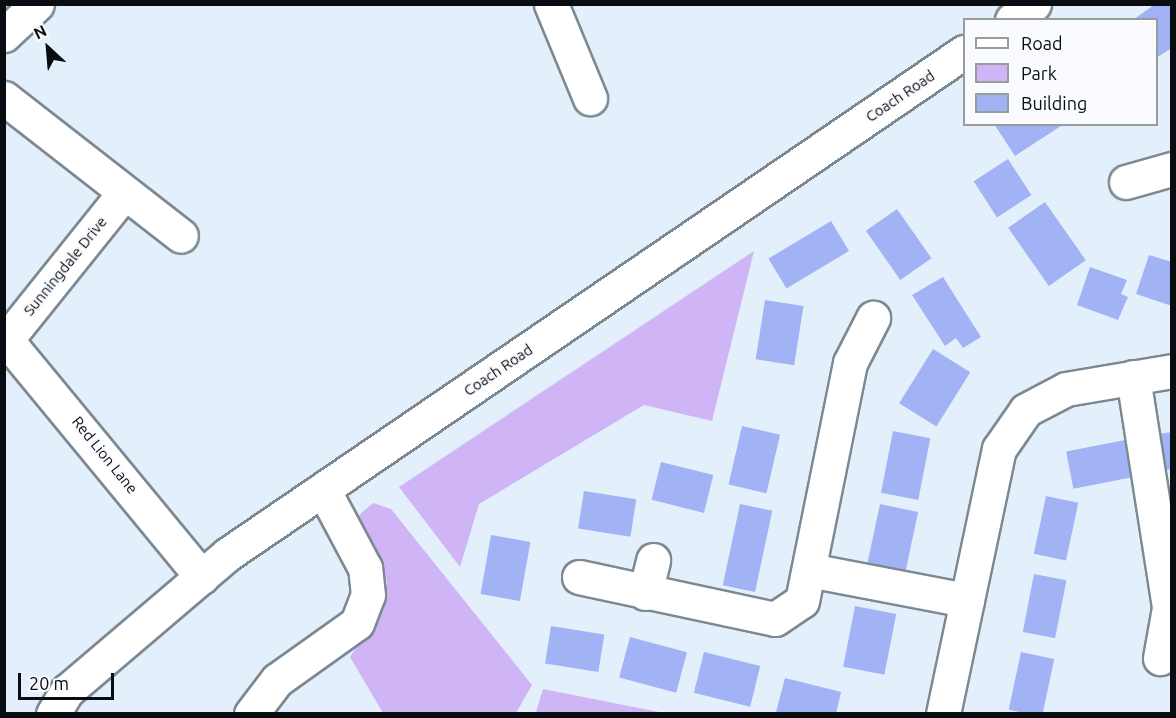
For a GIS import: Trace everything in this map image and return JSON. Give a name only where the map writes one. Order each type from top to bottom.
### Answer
[{"type":"street","points":[[4,35],[37,4]]},
{"type":"street","points":[[551,4],[590,98]]},
{"type":"street","points":[[1015,18],[1034,4]]},
{"type":"street","name":"Coach Road","points":[[53,714],[67,691],[202,577],[323,489],[963,53]]},
{"type":"street","points":[[4,98],[181,236]]},
{"type":"street","points":[[1126,182],[1172,169]]},
{"type":"street","name":"Sunningdale Drive","points":[[6,338],[124,193]]},
{"type":"street","points":[[579,577],[645,593],[775,619],[802,601],[850,363],[873,318]]},
{"type":"street","name":"Red Lion Lane","points":[[6,338],[202,577]]},
{"type":"street","points":[[943,714],[999,448],[1026,410],[1066,389],[1172,371]]},
{"type":"street","points":[[1133,377],[1169,608],[1160,658]]},
{"type":"street","points":[[251,714],[277,680],[357,623],[368,594],[364,568],[323,489]]},
{"type":"street","points":[[645,593],[653,560]]},
{"type":"street","points":[[809,570],[967,600]]},
{"type":"green space","points":[[754,251],[712,421],[644,405],[479,504],[460,567],[399,487]]},
{"type":"green space","points":[[373,503],[391,509],[532,685],[516,713],[383,713],[350,657],[379,612],[387,581],[359,515]]},
{"type":"green space","points":[[543,689],[664,713],[536,712]]},
{"type":"building","points":[[1155,4],[1172,4],[1172,48],[1158,57],[1158,18],[1136,18]]},
{"type":"building","points":[[995,126],[1061,126],[1015,156]]},
{"type":"building","points":[[1008,159],[1031,195],[997,217],[974,181]]},
{"type":"building","points":[[1045,202],[1086,260],[1049,286],[1008,228]]},
{"type":"building","points":[[897,209],[931,258],[900,280],[866,231]]},
{"type":"building","points":[[831,221],[849,251],[786,289],[768,259]]},
{"type":"building","points":[[1149,255],[1172,262],[1172,306],[1136,294]]},
{"type":"building","points":[[1090,267],[1127,280],[1121,294],[1128,297],[1118,320],[1077,305]]},
{"type":"building","points":[[943,277],[981,337],[963,348],[956,338],[945,346],[912,295]]},
{"type":"building","points":[[765,300],[804,306],[794,365],[756,359]]},
{"type":"building","points":[[933,349],[970,372],[936,427],[899,403]]},
{"type":"building","points":[[742,426],[780,435],[767,493],[729,484]]},
{"type":"building","points":[[893,431],[930,438],[918,500],[881,493]]},
{"type":"building","points":[[1172,432],[1172,469],[1165,470],[1158,434]]},
{"type":"building","points":[[1125,440],[1132,477],[1073,489],[1066,451]]},
{"type":"building","points":[[661,462],[713,475],[704,513],[652,500]]},
{"type":"building","points":[[584,491],[636,499],[630,537],[578,529]]},
{"type":"building","points":[[1046,496],[1078,503],[1066,561],[1034,554]]},
{"type":"building","points":[[740,504],[772,511],[755,592],[723,585]]},
{"type":"building","points":[[880,504],[918,512],[905,574],[867,566]]},
{"type":"building","points":[[491,535],[530,542],[520,601],[481,594]]},
{"type":"building","points":[[1034,574],[1066,580],[1055,638],[1023,632]]},
{"type":"building","points":[[855,606],[896,614],[884,675],[843,667]]},
{"type":"building","points":[[551,626],[604,634],[598,672],[545,664]]},
{"type":"building","points":[[630,637],[687,652],[676,693],[619,678]]},
{"type":"building","points":[[704,652],[760,666],[750,707],[694,693]]},
{"type":"building","points":[[1021,652],[1054,659],[1043,714],[1009,710]]},
{"type":"building","points":[[785,678],[841,692],[836,714],[776,712]]}]
